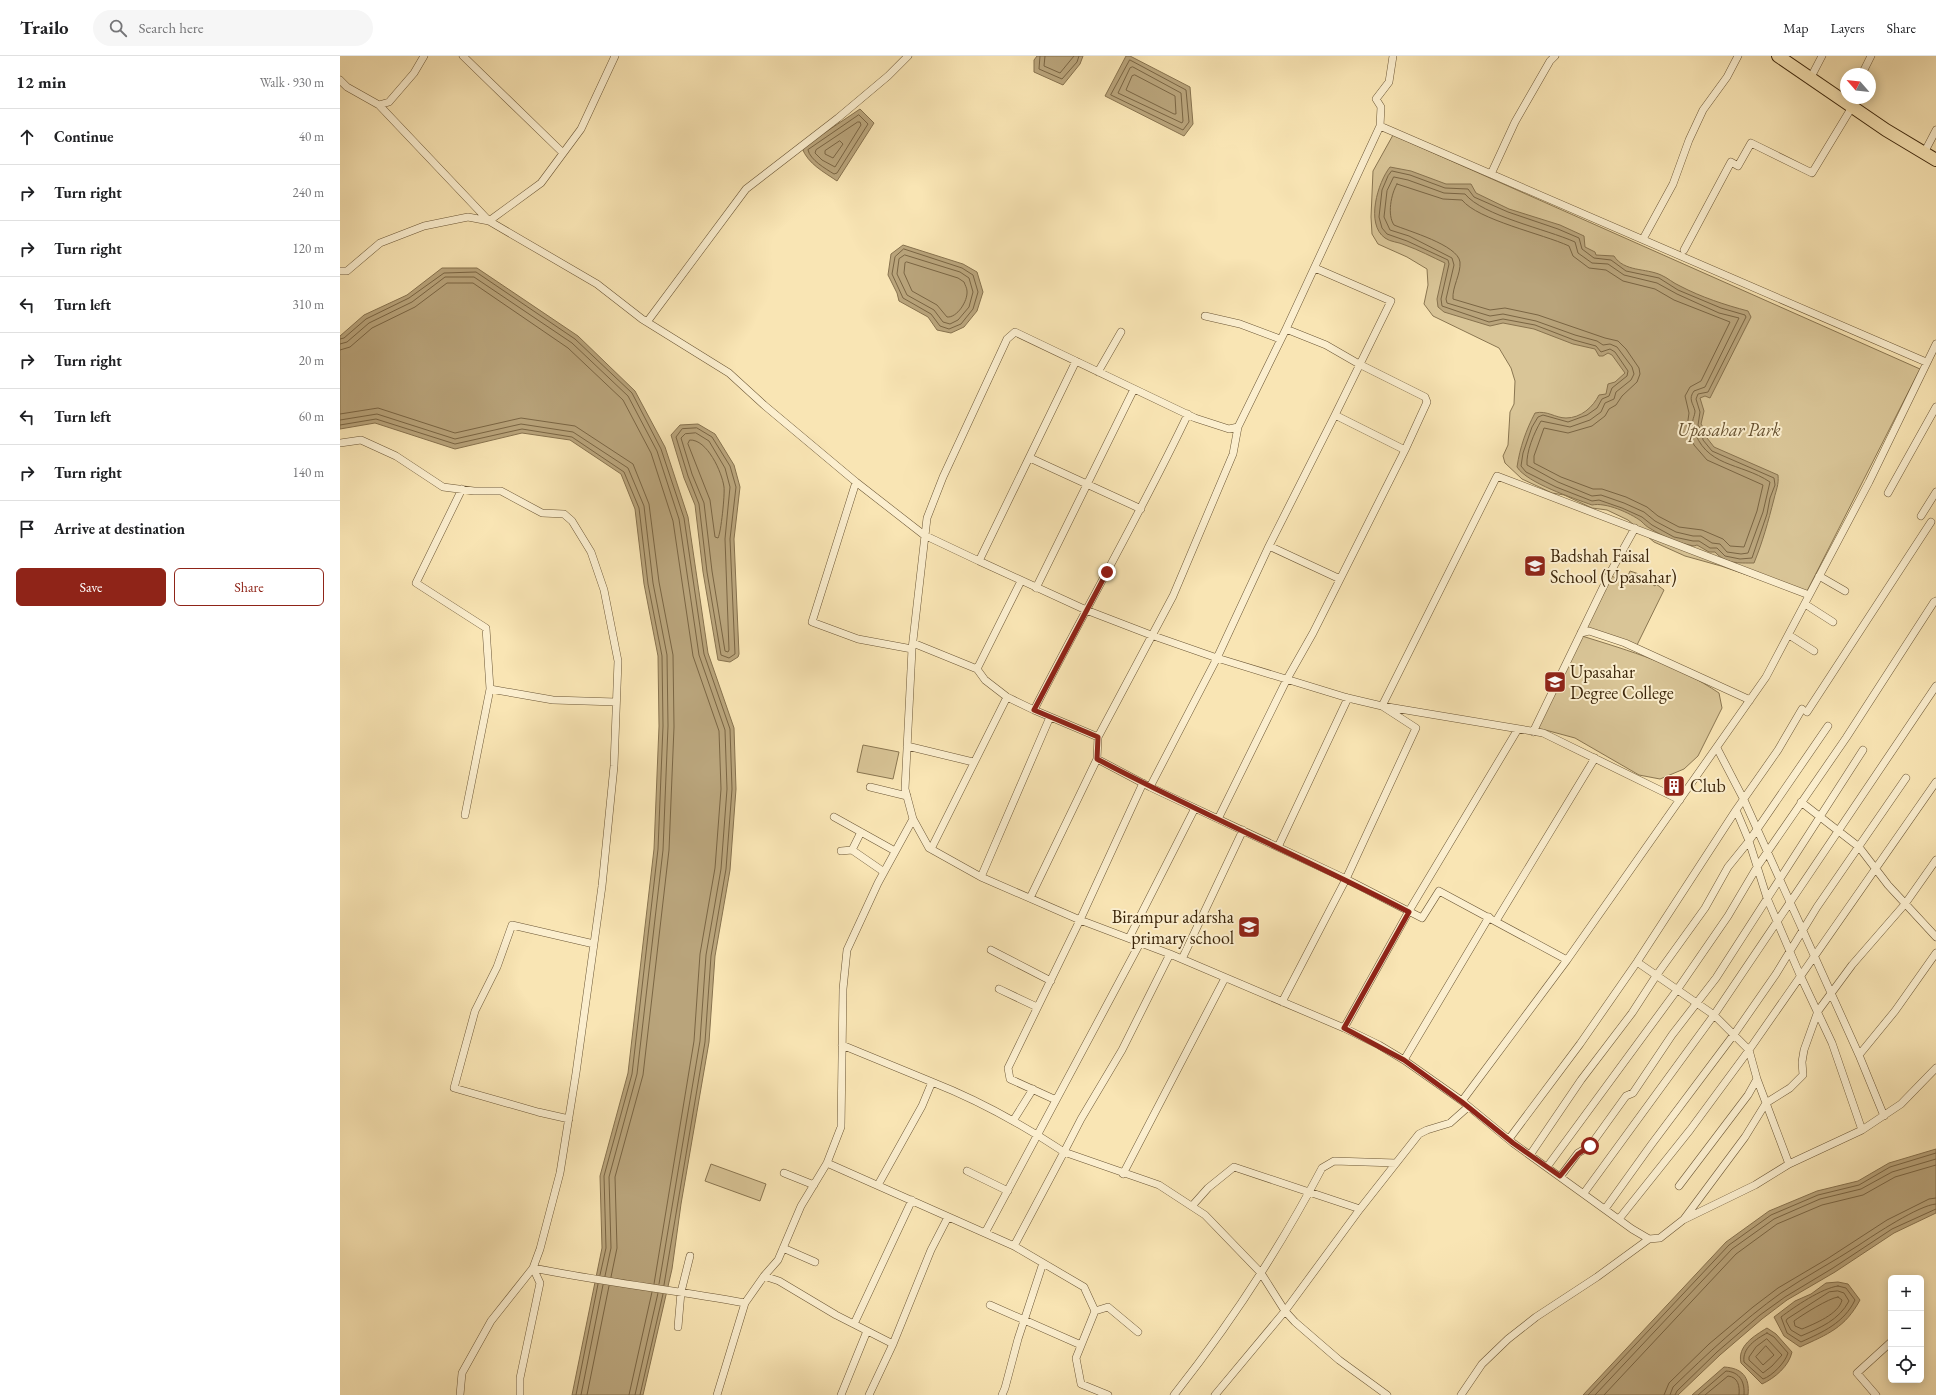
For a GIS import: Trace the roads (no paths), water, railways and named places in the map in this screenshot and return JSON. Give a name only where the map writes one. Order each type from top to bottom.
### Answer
[{"type":"highway","points":[[1778,56],[1810,79],[1840,97]]},
{"type":"highway","points":[[1850,104],[1936,160]]},
{"type":"street","points":[[379,105],[389,102],[414,73],[424,56]]},
{"type":"street","points":[[463,56],[563,154]]},
{"type":"street","points":[[340,271],[347,271],[380,243],[424,226],[468,217],[489,221],[541,183],[581,128],[615,56]]},
{"type":"street","points":[[647,322],[746,189],[838,118],[888,76],[908,56]]},
{"type":"street","points":[[1030,898],[1097,759],[1098,737],[1173,596],[1233,454],[1238,428],[1315,268],[1380,126],[1381,106],[1376,99],[1388,82],[1393,56]]},
{"type":"street","points":[[1491,174],[1515,122],[1550,61],[1555,56]]},
{"type":"street","points":[[1643,240],[1673,184],[1689,140],[1703,110],[1727,77],[1738,56]]},
{"type":"street","points":[[1810,79],[1822,56]]},
{"type":"street","points":[[1865,68],[1871,56]]},
{"type":"street","points":[[340,80],[347,87],[379,105],[489,221],[597,284],[647,322],[729,373],[764,405],[856,482],[924,535],[1036,588],[1151,636],[1348,698],[1382,706],[1543,733],[1680,800]]},
{"type":"street","points":[[1684,250],[1731,162],[1738,166],[1751,143],[1812,173],[1848,104]]},
{"type":"street","points":[[1380,126],[1926,362]]},
{"type":"street","points":[[1924,153],[1936,130]]},
{"type":"street","points":[[1150,787],[1217,658],[1269,546],[1391,301],[1315,268]]},
{"type":"street","points":[[1205,316],[1240,324],[1280,340]]},
{"type":"street","points":[[1218,819],[1287,679],[1313,633],[1405,450],[1427,402],[1426,399],[1326,345],[1286,329]]},
{"type":"street","points":[[1238,428],[1229,429],[1188,414],[1016,332],[1007,339],[943,477],[927,518],[913,646],[907,746],[905,789],[913,819],[931,849],[981,876],[1080,920],[1170,954],[1344,1028],[1404,1060],[1462,1102],[1508,1139],[1649,1239]]},
{"type":"street","points":[[1098,372],[1121,332]]},
{"type":"street","points":[[1462,1102],[1567,960],[1766,677],[1869,482],[1936,344]]},
{"type":"street","points":[[978,561],[1030,458],[1076,361]]},
{"type":"street","points":[[1036,588],[1134,389]]},
{"type":"street","points":[[1888,493],[1936,407]]},
{"type":"street","points":[[1034,710],[1141,509],[1188,414]]},
{"type":"street","points":[[1335,415],[1405,450]]},
{"type":"street","points":[[340,443],[361,440],[396,456],[443,487],[501,491],[542,513],[564,514],[572,521],[591,552],[604,590],[618,661],[614,766],[602,886],[560,1173],[540,1249],[533,1268],[491,1321],[462,1373],[460,1395]]},
{"type":"street","points":[[1030,458],[1141,509]]},
{"type":"street","points":[[1382,706],[1497,476],[1809,595]]},
{"type":"street","points":[[856,482],[812,622],[858,639],[913,646],[977,669],[984,680],[1007,697],[1098,737]]},
{"type":"street","points":[[462,489],[416,582],[486,628],[490,689],[465,814]]},
{"type":"street","points":[[1921,516],[1936,492]]},
{"type":"street","points":[[1508,1139],[1580,1044],[1637,962],[1736,810],[1931,522]]},
{"type":"street","points":[[1533,732],[1610,573],[1635,528]]},
{"type":"street","points":[[1269,546],[1340,579]]},
{"type":"street","points":[[1819,576],[1845,591]]},
{"type":"street","points":[[977,669],[1021,581]]},
{"type":"street","points":[[1547,1167],[1677,990],[1728,916],[1757,867],[1846,738],[1936,601]]},
{"type":"street","points":[[1805,604],[1833,622]]},
{"type":"street","points":[[1581,633],[1589,631],[1625,644],[1750,700]]},
{"type":"street","points":[[1789,634],[1814,651]]},
{"type":"street","points":[[1584,1193],[1714,1015],[1936,686]]},
{"type":"street","points":[[490,689],[552,700],[616,702]]},
{"type":"street","points":[[931,849],[973,762],[1007,697]]},
{"type":"street","points":[[1278,846],[1348,698]]},
{"type":"street","points":[[1282,1002],[1346,879],[1416,728],[1382,706]]},
{"type":"street","points":[[981,876],[1050,717]]},
{"type":"street","points":[[1530,1155],[1581,1080],[1632,1013],[1656,976],[1705,908],[1728,867],[1757,830],[1828,726]]},
{"type":"street","points":[[1344,1028],[1409,912],[1518,729]]},
{"type":"street","points":[[907,746],[973,762]]},
{"type":"street","points":[[1717,748],[1744,800],[1779,880],[1803,929],[1884,1116]]},
{"type":"street","points":[[1560,1176],[1578,1154],[1590,1146],[1626,1096],[1633,1093],[1696,1003],[1716,978],[1863,750]]},
{"type":"street","points":[[1496,921],[1594,758]]},
{"type":"street","points":[[1097,759],[1150,787],[1278,846],[1422,918],[1439,891],[1567,960]]},
{"type":"street","points":[[1605,1209],[1735,1033],[1803,929],[1906,778]]},
{"type":"street","points":[[1619,1219],[1690,1130],[1749,1050],[1936,782]]},
{"type":"street","points":[[1056,1100],[1010,1079],[1008,1068],[1080,920],[1143,783]]},
{"type":"street","points":[[870,788],[907,796]]},
{"type":"street","points":[[1801,802],[1859,847],[1876,867],[1888,885],[1936,937]]},
{"type":"street","points":[[1129,938],[1195,808]]},
{"type":"street","points":[[1736,810],[1749,841],[1767,898],[1800,975],[1832,1043],[1862,1130]]},
{"type":"street","points":[[834,817],[895,851]]},
{"type":"street","points":[[717,1395],[745,1303],[764,1276],[778,1260],[801,1206],[827,1163],[841,1127],[843,989],[847,950],[884,872],[913,819]]},
{"type":"street","points":[[1182,960],[1243,830]]},
{"type":"street","points":[[852,850],[861,832]]},
{"type":"street","points":[[841,851],[852,850],[884,872]]},
{"type":"street","points":[[1683,1220],[1745,1137],[1766,1103],[1790,1088],[1803,1075],[1802,1062],[1804,1050],[1818,1011],[1832,995],[1852,965],[1905,904],[1936,860]]},
{"type":"street","points":[[1404,1060],[1489,917]]},
{"type":"street","points":[[569,1119],[538,1112],[454,1088],[475,1011],[497,967],[512,925],[594,944]]},
{"type":"street","points":[[985,1233],[1140,943]]},
{"type":"street","points":[[991,950],[1051,980]]},
{"type":"street","points":[[1859,1056],[1895,1011],[1936,953]]},
{"type":"street","points":[[1014,1246],[1081,1119],[1122,1050],[1170,954]]},
{"type":"street","points":[[1637,962],[1714,1015],[1735,1033],[1749,1050],[1757,1079],[1790,1164]]},
{"type":"street","points":[[1123,1174],[1225,978]]},
{"type":"street","points":[[999,989],[1037,1007]]},
{"type":"street","points":[[842,1045],[950,1090],[1013,1121],[1064,1152],[1123,1174],[1159,1185],[1192,1206],[1205,1215],[1261,1272],[1285,1311],[1339,1360],[1387,1395]]},
{"type":"street","points":[[1462,1395],[1482,1364],[1508,1339],[1536,1317],[1597,1277],[1649,1239],[1660,1238],[1683,1220],[1755,1185],[1790,1164],[1862,1130],[1901,1104],[1936,1068]]},
{"type":"street","points":[[1679,1186],[1748,1095],[1757,1079]]},
{"type":"street","points":[[878,1185],[922,1106],[932,1082]]},
{"type":"street","points":[[1013,1121],[1033,1089]]},
{"type":"street","points":[[1215,1395],[1285,1311],[1360,1209],[1419,1134],[1450,1123],[1468,1107]]},
{"type":"street","points":[[1174,1395],[1202,1360],[1261,1272],[1322,1168],[1334,1161],[1396,1163]]},
{"type":"street","points":[[827,1163],[1014,1246],[1084,1287],[1095,1311],[1076,1358],[1081,1384],[1108,1395]]},
{"type":"street","points":[[1192,1206],[1208,1188],[1234,1167],[1308,1193],[1360,1209]]},
{"type":"street","points":[[967,1171],[1008,1191]]},
{"type":"street","points":[[784,1173],[814,1185]]},
{"type":"street","points":[[854,1324],[912,1200]]},
{"type":"street","points":[[869,1395],[893,1344],[931,1250],[948,1217]]},
{"type":"street","points":[[783,1248],[815,1262]]},
{"type":"street","points":[[678,1327],[681,1292],[690,1256]]},
{"type":"street","points":[[1002,1395],[1043,1263]]},
{"type":"street","points":[[533,1268],[585,1278],[745,1303]]},
{"type":"street","points":[[520,1395],[520,1378],[540,1283],[533,1268]]},
{"type":"street","points":[[764,1276],[779,1281],[854,1324],[893,1344]]},
{"type":"street","points":[[990,1305],[1081,1345]]},
{"type":"street","points":[[1095,1311],[1108,1307],[1138,1332]]},
{"type":"street","points":[[841,1395],[867,1330]]},
{"type":"street","points":[[1876,1395],[1857,1373],[1888,1345]]},
{"type":"water","points":[[1037,56],[1083,56],[1080,64],[1063,85],[1034,72],[1034,60]]},
{"type":"water","points":[[1126,56],[1130,56],[1190,87],[1193,124],[1184,136],[1105,96]]},
{"type":"water","points":[[860,109],[874,123],[837,181],[812,163],[802,148]]},
{"type":"water","points":[[1390,167],[1411,171],[1446,184],[1471,184],[1476,193],[1509,209],[1560,225],[1584,236],[1585,247],[1595,252],[1596,255],[1614,256],[1623,265],[1661,275],[1696,294],[1748,311],[1751,317],[1710,398],[1705,396],[1700,398],[1704,411],[1701,424],[1705,430],[1707,438],[1714,447],[1778,475],[1778,485],[1770,516],[1754,563],[1738,563],[1728,561],[1723,559],[1715,552],[1709,552],[1697,545],[1688,545],[1671,539],[1661,535],[1641,521],[1624,512],[1604,505],[1592,505],[1540,484],[1522,473],[1517,467],[1518,460],[1524,439],[1535,413],[1547,413],[1566,418],[1577,416],[1590,408],[1599,395],[1606,394],[1608,384],[1615,382],[1625,373],[1612,355],[1608,353],[1603,356],[1599,356],[1595,349],[1573,344],[1534,329],[1503,323],[1490,326],[1444,312],[1438,307],[1437,299],[1445,263],[1420,251],[1387,239],[1379,232],[1376,223],[1376,203],[1381,182]]},
{"type":"water","points":[[903,245],[963,264],[977,272],[983,292],[977,311],[964,327],[951,333],[937,330],[928,317],[899,301],[897,293],[888,275],[891,254]]},
{"type":"water","points":[[442,268],[477,268],[578,336],[635,391],[665,447],[688,517],[708,653],[734,728],[736,789],[730,870],[715,956],[709,1042],[681,1204],[672,1269],[643,1395],[572,1395],[602,1248],[600,1176],[628,1073],[654,849],[659,726],[658,656],[644,584],[635,509],[621,474],[570,440],[522,433],[455,449],[375,423],[340,429],[340,336],[364,315],[407,295]]},
{"type":"water","points":[[698,424],[715,434],[734,465],[740,487],[734,539],[739,654],[738,657],[730,662],[718,660],[703,572],[695,505],[684,478],[671,435],[680,425]]},
{"type":"water","points":[[1936,1149],[1936,1213],[1894,1233],[1835,1272],[1787,1300],[1720,1355],[1678,1395],[1583,1395],[1726,1242],[1769,1211],[1817,1191],[1858,1181],[1889,1163]]},
{"type":"water","points":[[1838,1282],[1848,1284],[1860,1300],[1842,1324],[1827,1334],[1800,1347],[1784,1336],[1774,1317],[1795,1301],[1811,1294],[1826,1283]]},
{"type":"water","points":[[1767,1328],[1776,1334],[1792,1352],[1785,1367],[1762,1384],[1741,1363],[1740,1357],[1748,1342]]},
{"type":"water","points":[[1724,1367],[1736,1369],[1744,1375],[1748,1383],[1748,1395],[1692,1395]]},
{"type":"place","name":"Badshah Faisal School (Upasahar)","points":[[1535,566]]},
{"type":"place","name":"Upasahar Degree College","points":[[1555,682]]},
{"type":"place","name":"Club","points":[[1674,786]]},
{"type":"place","name":"Birampur adarsha primary school","points":[[1249,927]]},
{"type":"park label","name":"Upasahar Park","points":[[1729,430]]}]
